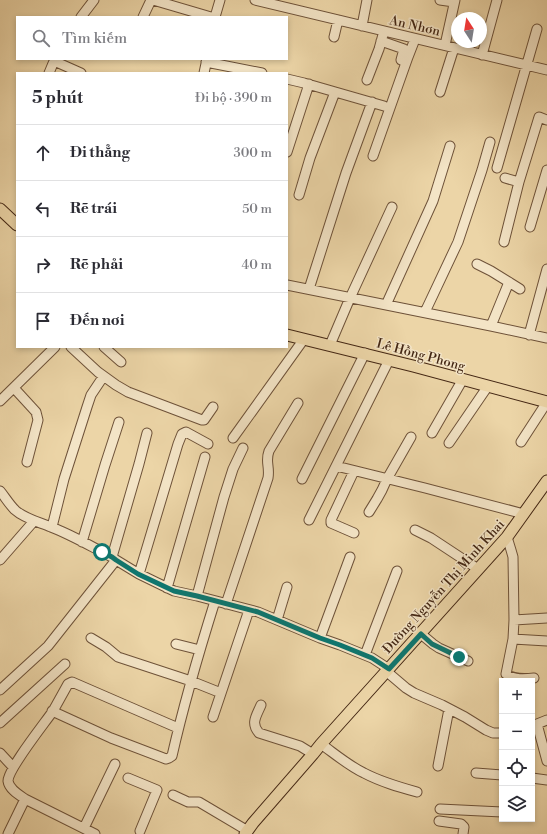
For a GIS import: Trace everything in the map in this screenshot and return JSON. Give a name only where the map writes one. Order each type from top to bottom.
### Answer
[{"type":"main road","points":[[0,209],[16,224]]},
{"type":"main road","name":"Lê Hồng Phong","points":[[288,335],[463,379],[547,402]]},
{"type":"main road","name":"Đường Nguyễn Thị Minh Khai","points":[[247,832],[253,823],[321,744],[507,537],[547,481]]},
{"type":"street","points":[[83,16],[94,0]]},
{"type":"street","points":[[144,16],[152,0],[208,16]]},
{"type":"street","points":[[215,16],[220,0]]},
{"type":"street","name":"An Nhơn","points":[[255,0],[277,2],[338,20],[451,47]]},
{"type":"street","points":[[362,26],[367,0]]},
{"type":"street","points":[[440,0],[454,1],[445,45]]},
{"type":"street","points":[[482,55],[497,0]]},
{"type":"street","points":[[334,37],[338,20]]},
{"type":"street","points":[[497,168],[537,29]]},
{"type":"street","points":[[367,80],[384,31]]},
{"type":"street","points":[[373,156],[415,39]]},
{"type":"street","points":[[381,41],[404,48],[398,68]]},
{"type":"street","points":[[440,92],[454,48]]},
{"type":"street","name":"An Nhơn","points":[[454,48],[547,70]]},
{"type":"street","points":[[49,72],[54,60],[79,72]]},
{"type":"street","points":[[204,72],[206,61],[257,72]]},
{"type":"street","points":[[288,79],[384,106]]},
{"type":"street","points":[[288,149],[309,84]]},
{"type":"street","points":[[299,194],[310,158],[335,92]]},
{"type":"street","points":[[309,290],[346,173],[372,102]]},
{"type":"street","points":[[504,242],[519,182],[543,118]]},
{"type":"street","points":[[424,312],[458,242],[490,142]]},
{"type":"street","points":[[386,305],[433,201],[450,146]]},
{"type":"street","points":[[530,227],[547,170]]},
{"type":"street","points":[[505,178],[519,182]]},
{"type":"street","points":[[330,345],[392,207]]},
{"type":"street","points":[[476,264],[491,271],[520,290]]},
{"type":"street","points":[[529,335],[547,269]]},
{"type":"street","points":[[491,326],[509,282]]},
{"type":"street","points":[[288,285],[547,338]]},
{"type":"street","points":[[233,438],[304,339]]},
{"type":"street","points":[[0,401],[54,348]]},
{"type":"street","points":[[72,348],[103,377],[128,392],[202,420],[206,418],[213,407]]},
{"type":"street","points":[[105,348],[121,362]]},
{"type":"street","points":[[302,479],[365,354]]},
{"type":"street","points":[[309,520],[389,360]]},
{"type":"street","points":[[52,527],[64,478],[86,407],[103,377]]},
{"type":"street","points":[[432,433],[463,379]]},
{"type":"street","points":[[450,442],[488,386]]},
{"type":"street","points":[[14,388],[36,412],[38,420],[27,462]]},
{"type":"street","points":[[520,442],[547,402]]},
{"type":"street","points":[[226,604],[268,478],[269,471],[266,457],[298,403]]},
{"type":"street","points":[[82,542],[119,422]]},
{"type":"street","points":[[138,574],[182,434],[186,432],[208,444]]},
{"type":"street","points":[[0,690],[48,646],[114,559],[147,433]]},
{"type":"street","points":[[369,512],[411,437]]},
{"type":"street","points":[[197,596],[230,479],[237,459],[243,448]]},
{"type":"street","points":[[167,588],[205,457]]},
{"type":"street","points":[[336,466],[524,514]]},
{"type":"street","points":[[354,471],[331,520],[335,525],[354,533]]},
{"type":"street","points":[[0,491],[15,510],[34,521],[52,527],[82,542],[138,574],[167,588],[258,612],[372,658],[406,688],[414,693],[465,717],[486,730],[493,733],[499,733]]},
{"type":"street","points":[[0,560],[34,521]]},
{"type":"street","points":[[416,530],[431,538],[478,569]]},
{"type":"street","points":[[507,537],[513,557],[514,620],[506,674],[512,678]]},
{"type":"street","points":[[320,638],[350,557]]},
{"type":"street","points":[[365,655],[397,571]]},
{"type":"street","points":[[277,620],[288,587]]},
{"type":"street","points":[[52,711],[111,738],[166,759],[170,758],[172,756],[191,681],[215,601]]},
{"type":"street","points":[[213,717],[249,610]]},
{"type":"street","points":[[514,620],[546,620]]},
{"type":"street","points":[[421,634],[432,644],[468,661]]},
{"type":"street","points":[[90,638],[106,647],[118,657],[191,681],[221,693]]},
{"type":"street","points":[[512,639],[547,641]]},
{"type":"street","points":[[176,644],[200,650]]},
{"type":"street","points":[[0,723],[65,664]]},
{"type":"street","points":[[95,834],[24,799],[16,793],[8,782],[13,767],[52,711],[68,684],[72,682],[178,728]]},
{"type":"street","points":[[261,705],[254,725],[259,733],[300,746],[313,754]]},
{"type":"street","points":[[438,766],[449,709]]},
{"type":"street","points":[[547,720],[535,725],[547,761]]},
{"type":"street","points":[[321,744],[363,773],[376,779],[417,792]]},
{"type":"street","points":[[0,753],[13,767]]},
{"type":"street","points":[[84,828],[114,764]]},
{"type":"street","points":[[476,773],[499,776]]},
{"type":"street","points":[[128,778],[157,790],[142,833]]},
{"type":"street","points":[[535,778],[547,780]]},
{"type":"street","points":[[173,795],[188,802],[199,802],[247,832]]},
{"type":"street","points":[[8,834],[24,799]]},
{"type":"street","points":[[440,810],[499,812]]},
{"type":"street","points":[[439,821],[462,824],[464,827],[463,834]]},
{"type":"route","points":[[102,552],[138,574],[174,591],[258,612],[372,658],[389,669],[421,634],[432,644],[459,657]]}]
